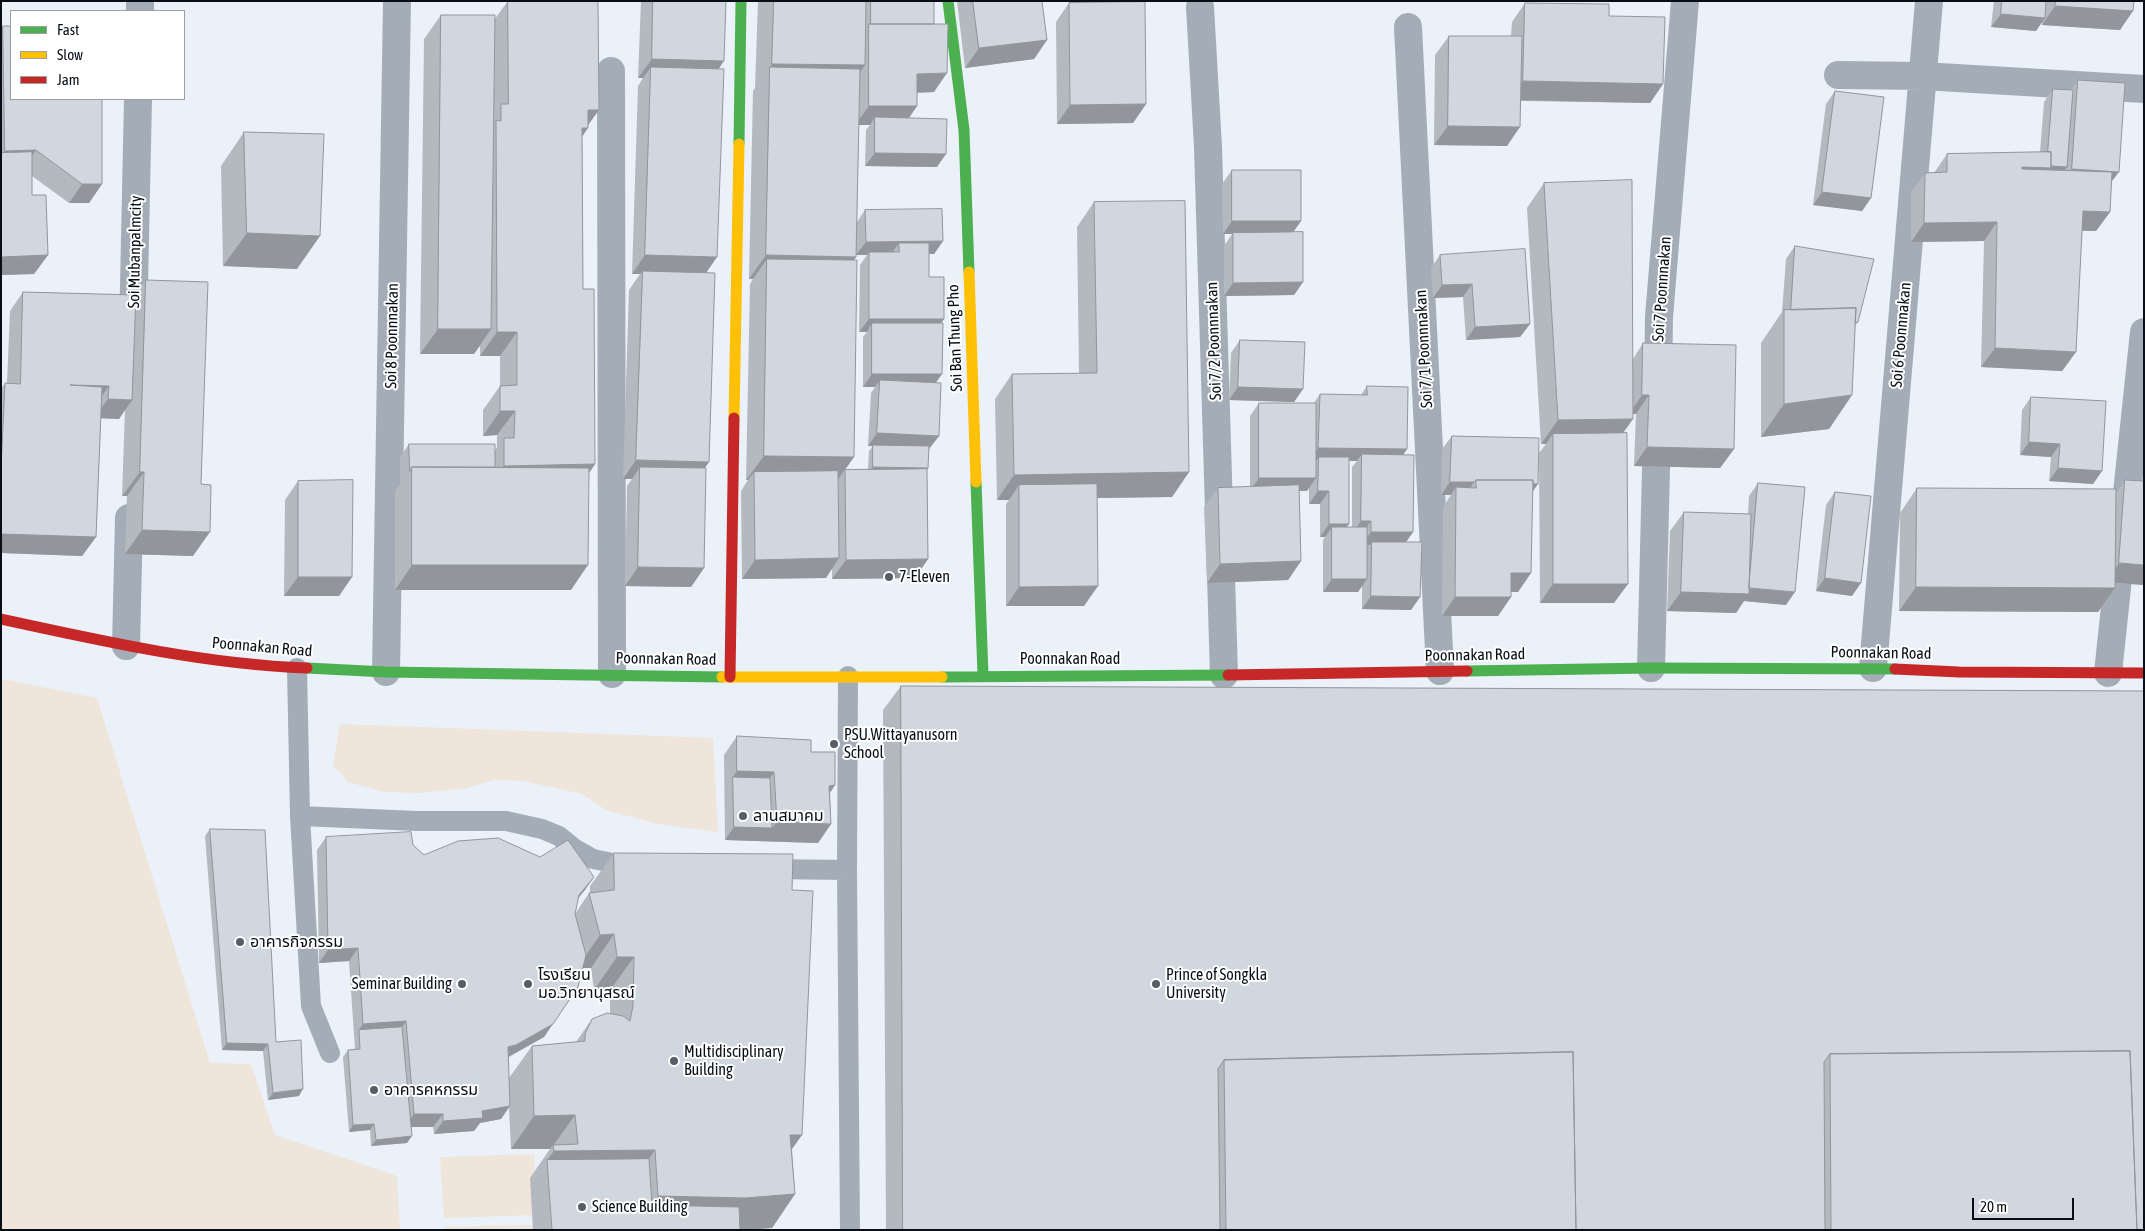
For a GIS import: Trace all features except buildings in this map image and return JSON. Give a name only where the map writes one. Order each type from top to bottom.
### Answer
[{"type":"street","name":"Soi 8 Poonnnakan","points":[[386,672],[397,1]]},
{"type":"street","points":[[730,677],[741,1]]},
{"type":"street","name":"Soi Ban Thung Pho","points":[[948,1],[964,130],[983,675]]},
{"type":"street","name":"Soi 7 Poonnnakan","points":[[1651,668],[1659,317],[1685,1]]},
{"type":"street","name":"Soi 6 Poonnnakan","points":[[1873,668],[1929,1]]},
{"type":"street","name":"Soi 7/2 Poonnnakan","points":[[1200,6],[1208,146],[1224,675]]},
{"type":"street","name":"Soi 7/1 Poonnnakan","points":[[1408,27],[1440,671]]},
{"type":"street","points":[[610,71],[612,674]]},
{"type":"street","points":[[1838,75],[1922,76],[2144,89]]},
{"type":"street","name":"Soi Mubanpalmcity","points":[[132,358],[138,100]]},
{"type":"street","points":[[2108,673],[2144,332]]},
{"type":"street","points":[[126,646],[129,497]]},
{"type":"street","name":"Poonnakan Road","points":[[1,619],[126,646],[206,658],[297,668],[386,672],[730,677],[1224,675],[1651,668],[1873,668],[1959,672],[2144,673]]},
{"type":"lane","points":[[297,668],[300,816],[311,1006],[330,1052]]},
{"type":"lane","points":[[848,676],[847,870],[850,1230]]},
{"type":"lane","points":[[300,816],[417,821],[506,821],[542,829],[558,836],[575,849],[593,859],[614,864],[650,868]]},
{"type":"lane","points":[[748,869],[847,870]]},
{"type":"shaded area","points":[[1,679],[97,698],[210,1063],[251,1064],[275,1135],[397,1176],[400,1230],[1,1230]]},
{"type":"shaded area","points":[[340,724],[713,738],[718,832],[658,824],[606,810],[582,794],[524,781],[494,780],[467,788],[420,793],[384,792],[348,782],[333,765]]},
{"type":"shaded area","points":[[534,1154],[536,1215],[444,1218],[440,1157]]},
{"type":"shaded area","points":[[533,1225],[533,1230],[444,1230],[444,1227]]},
{"type":"traffic: fast","points":[[739,144],[741,1]]},
{"type":"traffic: fast","points":[[948,1],[964,130],[969,272]]},
{"type":"traffic: fast","points":[[976,482],[983,675]]},
{"type":"traffic: fast","points":[[307,668],[386,672],[722,677]]},
{"type":"traffic: fast","points":[[1467,671],[1651,668],[1895,669]]},
{"type":"traffic: fast","points":[[942,677],[1228,675]]},
{"type":"traffic: slow","points":[[734,418],[739,144]]},
{"type":"traffic: slow","points":[[969,272],[976,482]]},
{"type":"traffic: slow","points":[[722,677],[942,677]]},
{"type":"traffic: jam","points":[[730,677],[734,418]]},
{"type":"traffic: jam","points":[[1,619],[192,657],[268,666],[307,668]]},
{"type":"traffic: jam","points":[[1895,669],[1959,672],[2144,673]]},
{"type":"traffic: jam","points":[[1228,675],[1467,671]]},
{"type":"place","name":"7-Eleven","points":[[889,577]]},
{"type":"place","name":"PSU.Wittayanusorn School","points":[[834,744]]},
{"type":"place","name":"ลานสมาคม","points":[[743,816]]},
{"type":"place","name":"อาคารกิจกรรม","points":[[240,942]]},
{"type":"place","name":"Seminar Building","points":[[462,984]]},
{"type":"place","name":"โรงเรียน มอ.วิทยานุสรณ์","points":[[528,984]]},
{"type":"place","name":"Prince of Songkla University","points":[[1156,984]]},
{"type":"place","name":"Multidisciplinary Building","points":[[674,1061]]},
{"type":"place","name":"อาคารคหกรรม","points":[[374,1090]]},
{"type":"place","name":"Science Building","points":[[582,1207]]}]
